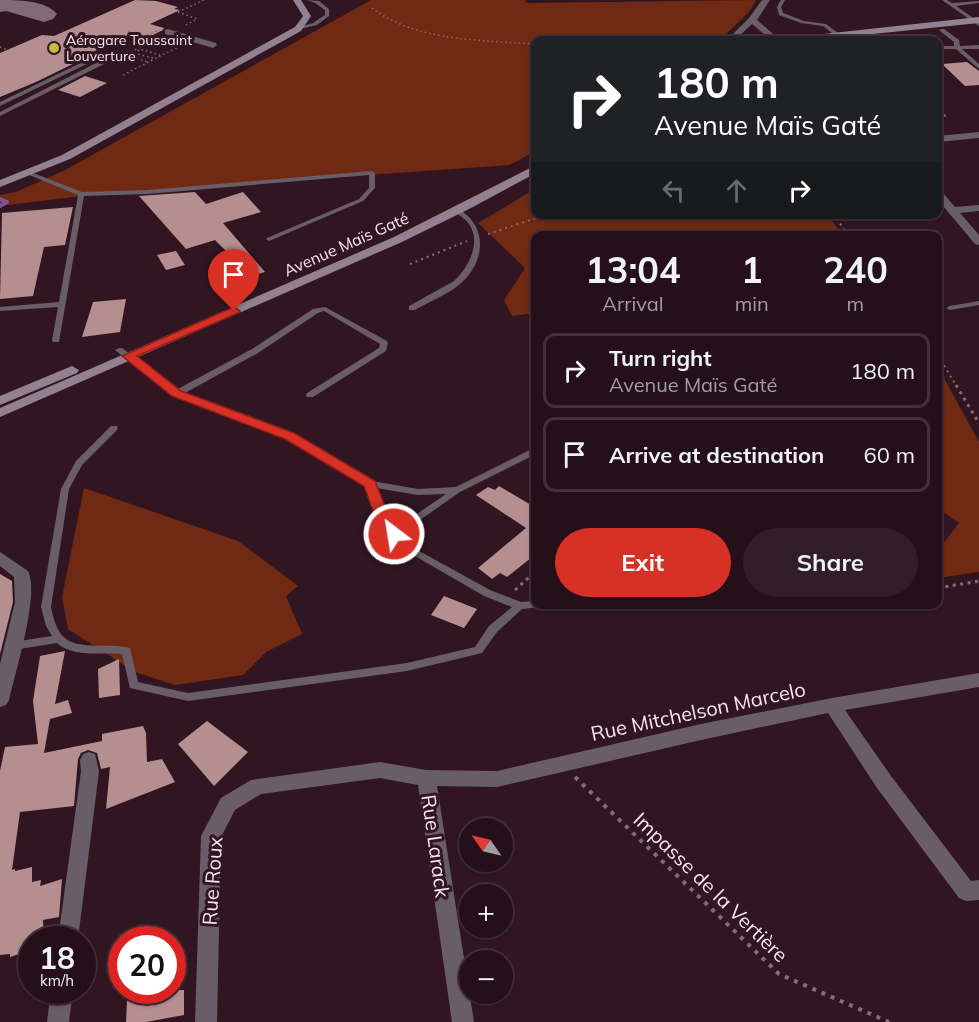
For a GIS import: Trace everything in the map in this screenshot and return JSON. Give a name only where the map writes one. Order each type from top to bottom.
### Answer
[{"type":"main road","points":[[0,184],[31,174],[66,157],[298,29],[307,16],[297,0]]},
{"type":"main road","points":[[867,36],[978,22]]},
{"type":"main road","points":[[876,36],[942,30],[978,22]]},
{"type":"main road","name":"Avenue Maïs Gaté","points":[[0,413],[124,353],[404,228],[477,192],[531,161]]},
{"type":"main road","name":"Avenue Maïs Gaté","points":[[0,401],[383,248],[458,211],[531,171]]},
{"type":"street","points":[[735,36],[752,20],[766,0]]},
{"type":"street","points":[[752,20],[771,36]]},
{"type":"street","points":[[168,32],[213,45]]},
{"type":"street","points":[[942,138],[979,135]]},
{"type":"street","points":[[942,201],[979,242]]},
{"type":"street","points":[[953,211],[979,208]]},
{"type":"street","points":[[0,558],[22,575],[23,602],[0,699]]},
{"type":"street","name":"Rue Mitchelson Marcelo","points":[[426,778],[498,780],[701,732],[832,705],[979,680]]},
{"type":"street","points":[[832,705],[884,782],[966,891],[979,891]]},
{"type":"street","points":[[70,926],[90,771],[89,760]]},
{"type":"street","name":"Rue Roux","points":[[206,1022],[211,836],[228,804],[258,786],[381,770],[426,778]]},
{"type":"street","name":"Rue Larack","points":[[426,778],[463,1022]]},
{"type":"street","points":[[57,1022],[60,1004]]},
{"type":"lane","points":[[298,29],[315,24],[327,16],[327,10],[309,0]]},
{"type":"lane","points":[[783,0],[778,7],[781,14],[792,19],[825,25],[839,36]]},
{"type":"lane","points":[[944,0],[978,22]]},
{"type":"lane","points":[[952,5],[979,2]]},
{"type":"lane","points":[[942,30],[957,41],[957,47],[979,67]]},
{"type":"lane","points":[[942,48],[979,47]]},
{"type":"lane","points":[[0,104],[93,59],[108,58],[0,114]]},
{"type":"lane","points":[[32,88],[44,92]]},
{"type":"lane","points":[[31,174],[81,194],[183,189],[372,173],[372,188],[361,200],[270,239]]},
{"type":"lane","points":[[56,340],[81,194]]},
{"type":"lane","points":[[412,308],[456,284],[467,272],[477,251],[472,224],[458,211]]},
{"type":"lane","points":[[950,308],[979,303]]},
{"type":"lane","points":[[0,309],[62,304]]},
{"type":"lane","points":[[176,394],[255,351],[316,311],[325,309],[384,343],[383,349],[310,395]]},
{"type":"lane","points":[[124,353],[176,394],[290,436],[370,484],[418,492],[457,490]]},
{"type":"lane","points":[[57,639],[46,607],[65,489],[79,463],[114,428]]},
{"type":"lane","points":[[394,534],[457,490],[531,453]]},
{"type":"lane","points":[[370,484],[383,519],[394,534],[418,554],[454,576],[505,600],[520,606],[531,605]]},
{"type":"lane","points":[[13,646],[57,639],[81,651],[126,651],[134,685],[188,697],[407,667],[478,650],[494,629],[520,606]]},
{"type":"path","points":[[178,12],[204,0]]},
{"type":"path","points":[[372,8],[398,25],[471,40],[531,44]]},
{"type":"path","points":[[130,31],[128,32],[144,37],[159,30],[168,32]]},
{"type":"path","points":[[123,75],[184,44]]},
{"type":"path","points":[[0,47],[9,50]]},
{"type":"path","points":[[148,62],[128,56],[140,49],[162,56]]},
{"type":"path","points":[[134,52],[155,59]]},
{"type":"path","points":[[942,362],[979,423]]},
{"type":"path","points":[[505,600],[531,576]]},
{"type":"path","points":[[942,587],[979,581]]},
{"type":"path","name":"Impasse de la Vertière","points":[[555,766],[779,974],[889,1022]]},
{"type":"shaded area","points":[[371,0],[525,0],[526,3],[533,3],[756,0],[749,12],[724,36],[531,36],[531,153],[510,165],[98,194],[0,206],[0,195],[16,192],[65,170]]},
{"type":"shaded area","points":[[531,191],[531,219],[831,219],[839,231],[531,231],[531,314],[512,316],[504,300],[525,268],[478,223]]},
{"type":"shaded area","points":[[942,374],[979,442],[979,572],[942,577],[942,545],[959,523],[942,511]]},
{"type":"shaded area","points":[[84,488],[238,541],[298,586],[286,596],[302,634],[266,652],[243,675],[175,685],[135,672],[68,629],[62,597]]},
{"type":"building","name":"Aérogare Toussaint Louverture","points":[[135,0],[156,1],[178,7],[174,9],[180,10],[150,24],[164,28],[145,39],[130,34],[36,82],[0,97],[0,53],[42,35],[54,36]]},
{"type":"building","points":[[967,62],[979,71],[979,85],[965,86],[942,64]]},
{"type":"building","points":[[85,76],[107,83],[80,97],[58,90]]},
{"type":"building","points":[[195,192],[206,204],[243,192],[261,212],[223,223],[265,272],[251,276],[230,250],[226,251],[215,240],[186,249],[139,196]]},
{"type":"building","points":[[73,207],[65,245],[44,247],[33,296],[0,299],[2,213]]},
{"type":"building","points":[[176,251],[185,265],[166,270],[157,255]]},
{"type":"building","points":[[126,299],[120,332],[82,337],[93,302]]},
{"type":"building","points":[[499,486],[531,505],[531,558],[507,577],[500,573],[492,579],[478,568],[526,528],[476,495],[488,487],[495,490]]},
{"type":"building","points":[[0,574],[12,581],[13,602],[0,654]]},
{"type":"building","points":[[444,596],[477,609],[464,628],[431,615]]},
{"type":"building","points":[[65,651],[55,704],[68,700],[72,713],[50,719],[44,753],[102,741],[102,734],[143,726],[146,733],[147,762],[162,759],[175,782],[106,809],[110,767],[101,769],[97,753],[88,750],[81,753],[78,759],[74,806],[20,812],[12,870],[32,867],[32,882],[41,880],[40,886],[62,879],[59,917],[43,920],[43,926],[18,926],[18,954],[10,957],[10,954],[0,955],[0,771],[5,747],[38,744],[33,701],[40,656]]},
{"type":"building","points":[[119,659],[120,695],[99,698],[98,669]]},
{"type":"building","points":[[207,721],[248,752],[214,786],[178,744]]},
{"type":"building","points":[[127,1004],[184,1004],[184,1015],[146,1022],[126,1022]]},
{"type":"waterway","points":[[0,199],[7,202],[0,206]]},
{"type":"taxiway","points":[[0,4],[7,3],[44,14]]},
{"type":"place","name":"Aérogare Toussaint Louverture","points":[[54,48]]},
{"type":"route","points":[[234,311],[128,356],[176,394],[290,436],[370,484],[383,519],[394,534]]}]
